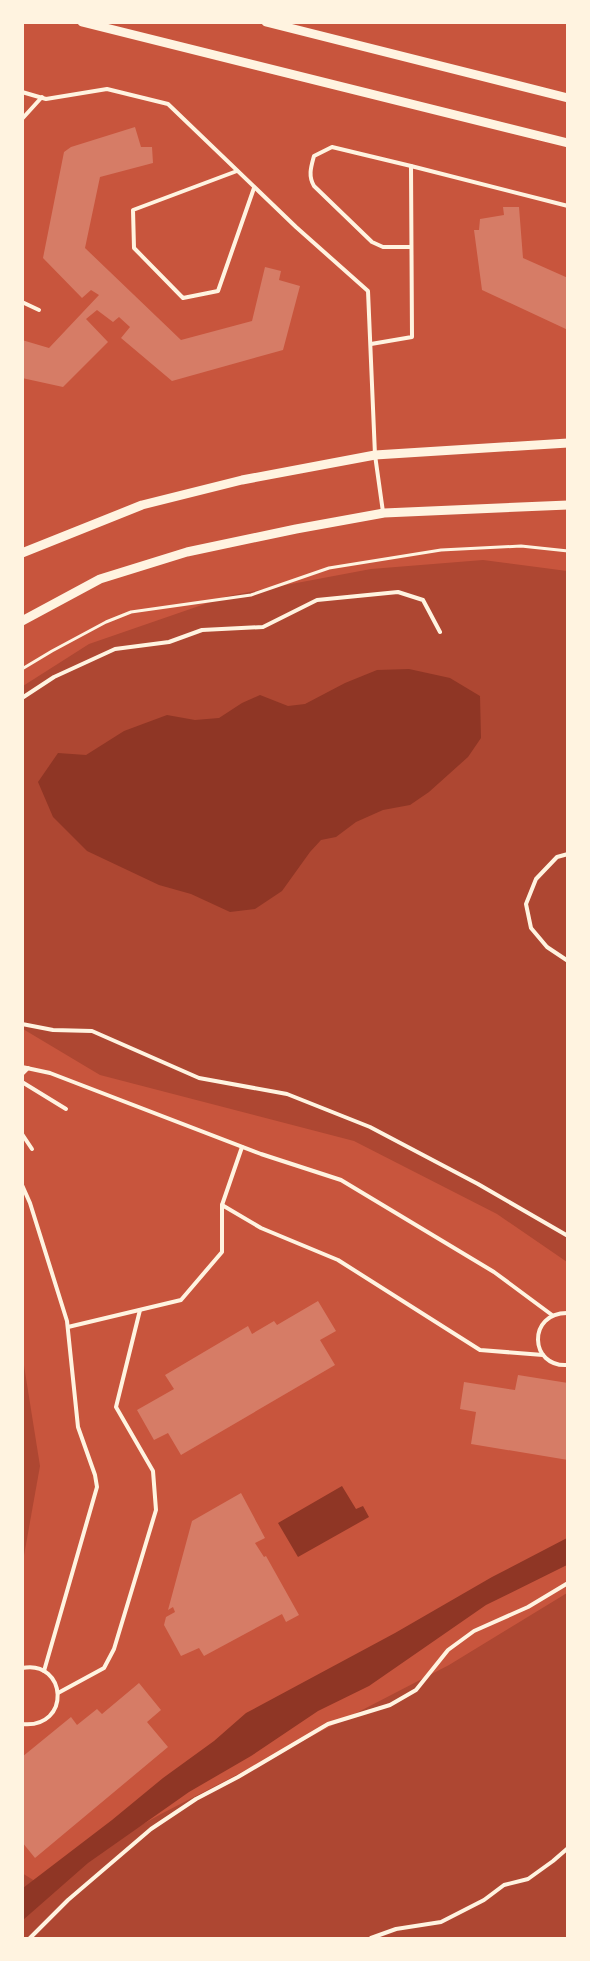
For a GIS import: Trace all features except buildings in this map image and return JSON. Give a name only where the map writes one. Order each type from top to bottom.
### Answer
[{"type":"street","points":[[82,22],[568,143]]},
{"type":"street","points":[[266,22],[568,98]]},
{"type":"street","points":[[22,553],[142,505],[242,480],[376,455],[568,443]]},
{"type":"street","points":[[22,621],[100,579],[187,552],[296,529],[384,514],[568,505]]},
{"type":"lane","points":[[22,92],[46,99],[107,89],[168,104],[254,188],[368,291],[376,455],[384,514]]},
{"type":"lane","points":[[22,119],[42,97]]},
{"type":"lane","points":[[411,247],[384,247],[372,242],[314,186],[310,172],[314,156],[332,147],[568,206]]},
{"type":"lane","points":[[371,344],[412,338],[410,166]]},
{"type":"lane","points":[[237,171],[133,210],[134,248],[183,298],[218,291],[254,188]]},
{"type":"lane","points":[[22,302],[39,310]]},
{"type":"lane","points":[[22,698],[54,677],[115,649],[169,642],[202,630],[263,627],[317,600],[398,592],[424,600],[440,632]]},
{"type":"lane","points":[[568,854],[557,857],[536,879],[526,904],[531,928],[547,947],[568,961]]},
{"type":"lane","points":[[22,1024],[53,1030],[92,1031],[199,1078],[286,1094],[370,1127],[478,1184],[568,1236]]},
{"type":"lane","points":[[22,1067],[50,1073],[242,1147],[341,1180],[494,1272],[552,1315]]},
{"type":"lane","points":[[22,1074],[28,1068]]},
{"type":"lane","points":[[22,1082],[66,1109]]},
{"type":"lane","points":[[22,1134],[32,1149]]},
{"type":"lane","points":[[68,1327],[181,1300],[222,1252],[222,1205],[242,1147]]},
{"type":"lane","points":[[22,1185],[30,1203],[68,1327],[78,1427],[95,1475],[97,1487],[44,1671]]},
{"type":"lane","points":[[222,1205],[261,1228],[338,1260],[480,1350],[543,1355]]},
{"type":"lane","points":[[58,1693],[104,1668],[111,1655],[156,1510],[153,1470],[116,1407],[140,1310]]},
{"type":"lane","points":[[568,1313],[552,1315],[544,1321],[537,1337],[538,1346],[548,1360],[556,1364],[568,1365]]},
{"type":"lane","points":[[30,1938],[68,1900],[152,1829],[196,1799],[238,1777],[328,1724],[390,1705],[410,1694],[416,1690],[448,1650],[474,1631],[528,1607],[568,1583]]},
{"type":"lane","points":[[22,1668],[35,1667],[51,1676],[58,1693],[58,1702],[48,1718],[31,1725],[22,1724]]},
{"type":"lane","points":[[371,1938],[396,1929],[441,1922],[484,1900],[504,1885],[528,1879],[568,1848]]},
{"type":"path","points":[[22,669],[106,622],[131,612],[252,595],[329,568],[440,550],[521,546],[568,551]]},
{"type":"shaded area","points":[[483,560],[567,571],[567,1262],[497,1214],[354,1141],[100,1075],[23,1029],[23,686],[89,644],[228,596],[371,569]]},
{"type":"shaded area","points":[[409,669],[450,678],[480,696],[481,738],[468,757],[429,792],[410,805],[383,810],[356,822],[336,837],[321,840],[282,891],[255,909],[230,912],[191,894],[159,885],[87,851],[53,817],[38,782],[58,753],[86,755],[124,731],[167,715],[195,720],[219,718],[242,703],[260,695],[288,706],[305,704],[345,683],[377,670]]},
{"type":"shaded area","points":[[22,1353],[40,1466],[23,1561],[22,1561]]},
{"type":"shaded area","points":[[342,1486],[356,1509],[363,1506],[369,1517],[298,1557],[278,1523]]},
{"type":"shaded area","points":[[567,1538],[567,1565],[486,1605],[369,1686],[318,1711],[251,1756],[189,1792],[88,1863],[23,1920],[23,1888],[112,1820],[163,1778],[214,1741],[246,1713],[395,1633],[492,1577]]},
{"type":"shaded area","points":[[567,1593],[567,1938],[23,1938],[22,1873],[38,1883],[161,1814],[449,1665]]}]
